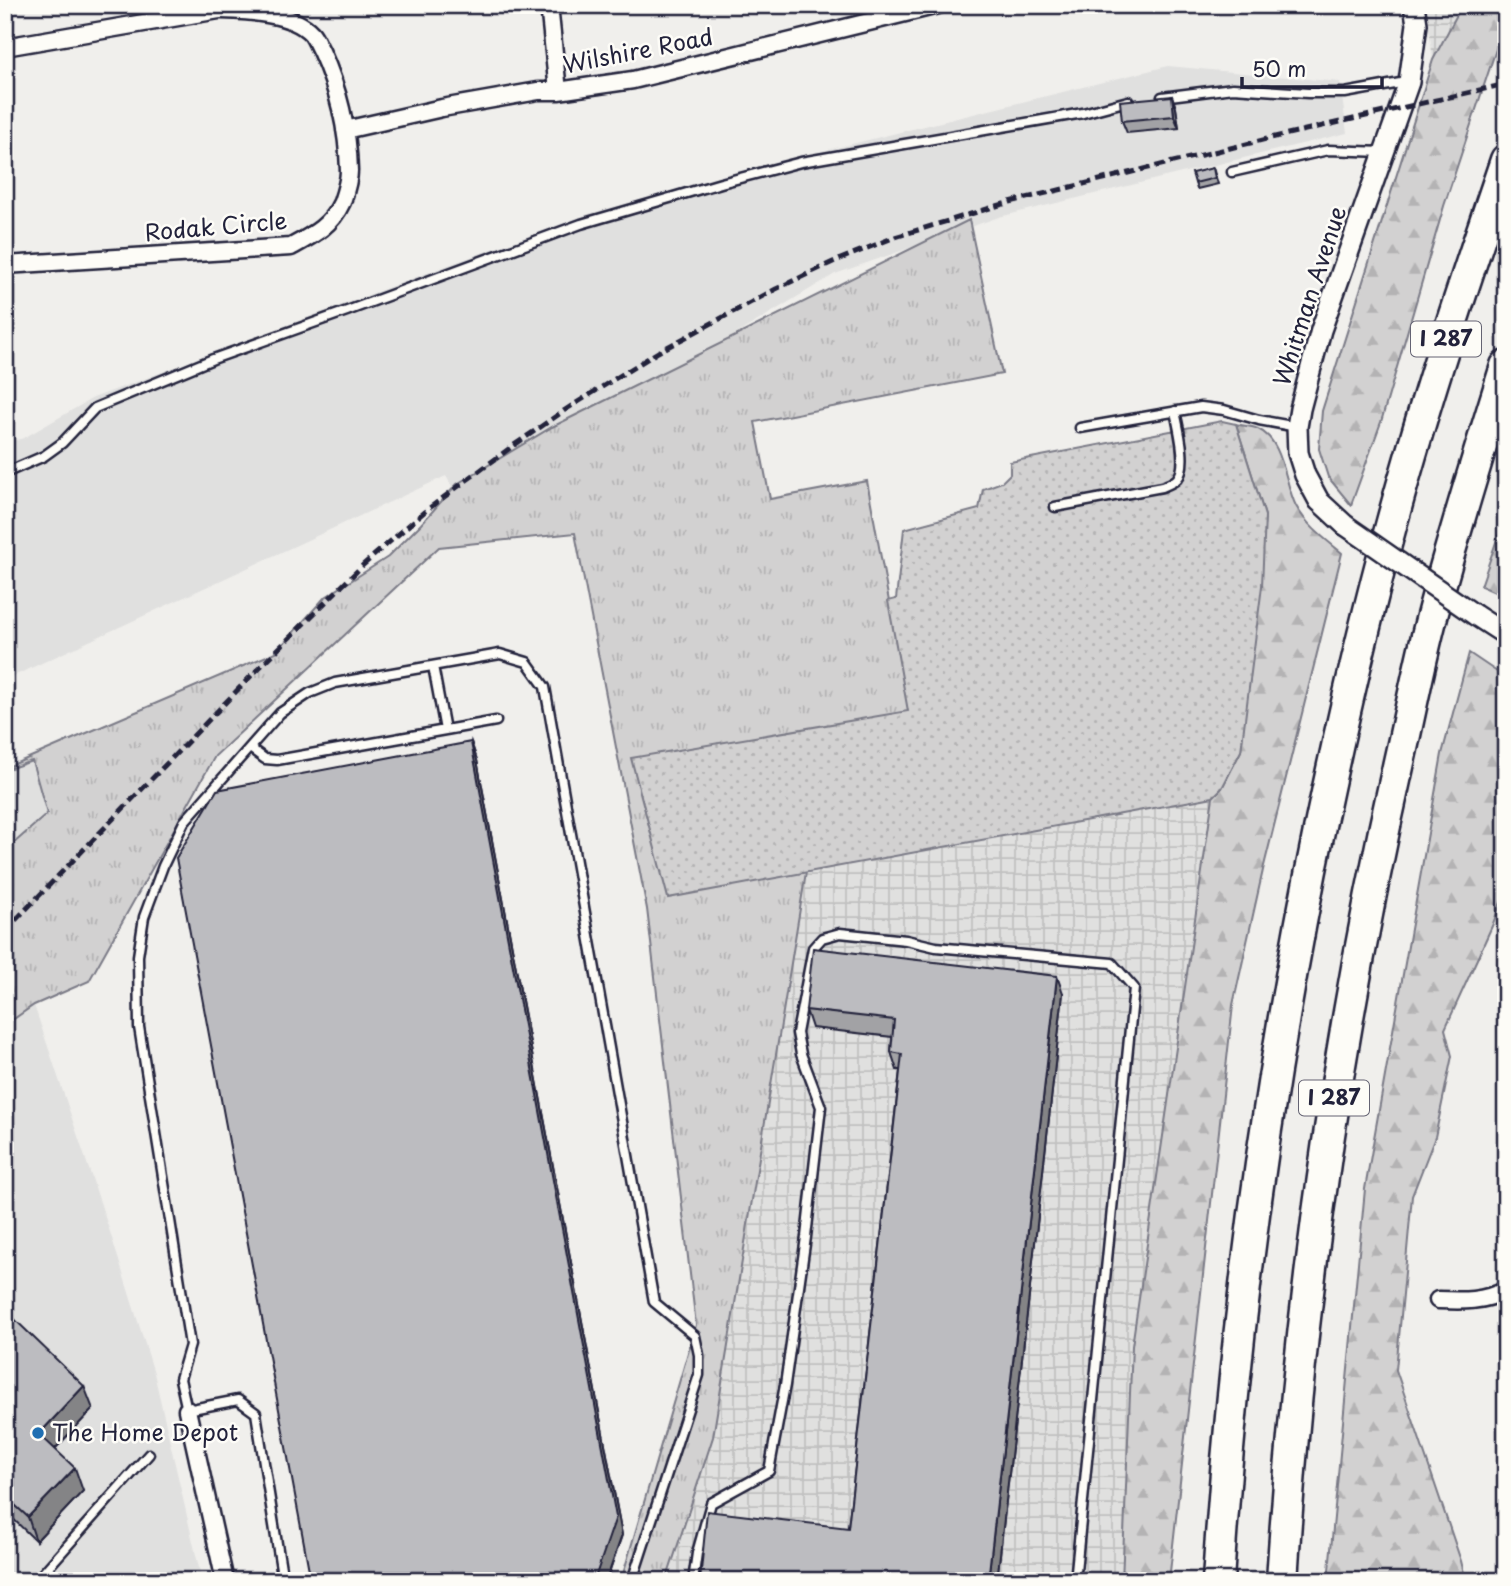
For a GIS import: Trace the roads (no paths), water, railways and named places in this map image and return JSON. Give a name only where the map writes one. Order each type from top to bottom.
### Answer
[{"type":"highway","name":"I 287","points":[[1218,1581],[1225,1473],[1256,1195],[1298,935],[1341,727],[1392,520],[1458,301],[1506,160]]},
{"type":"highway","name":"I 287","points":[[1282,1581],[1288,1476],[1305,1315],[1325,1154],[1350,998],[1380,845],[1431,621],[1447,558],[1506,366]]},
{"type":"street","points":[[549,5],[558,90]]},
{"type":"street","name":"Wilshire Road","points":[[345,130],[442,108],[538,91],[633,80],[938,5]]},
{"type":"street","name":"Whitman Avenue","points":[[1414,5],[1417,24],[1409,82],[1321,330],[1300,409],[1297,427],[1298,453],[1305,475],[1319,500],[1345,525],[1506,635]]},
{"type":"street","name":"Rodak Circle","points":[[5,47],[219,10],[270,15],[297,23],[311,33],[331,74],[345,130],[349,174],[342,201],[331,219],[317,234],[291,247],[5,265]]},
{"type":"street","points":[[1438,1300],[1486,1299],[1506,1290]]},
{"type":"street","points":[[187,1410],[225,1581]]},
{"type":"lane","points":[[1158,97],[1233,88],[1345,93],[1409,82]]},
{"type":"lane","points":[[5,473],[44,456],[62,443],[95,408],[213,359],[581,224],[801,162],[975,133],[1133,101]]},
{"type":"lane","points":[[1232,172],[1328,150],[1384,152]]},
{"type":"lane","points":[[1080,428],[1201,407],[1297,427]]},
{"type":"lane","points":[[1055,507],[1162,487],[1177,480],[1182,470],[1182,456],[1175,411]]},
{"type":"lane","points":[[283,1581],[256,1413],[239,1400],[187,1410],[180,1379],[190,1345],[139,1027],[138,956],[144,917],[163,866],[184,822],[280,713],[310,693],[335,682],[500,654],[527,662],[545,687],[654,1302],[695,1336],[699,1355],[699,1375],[632,1581]]},
{"type":"lane","points":[[433,666],[445,730]]},
{"type":"lane","points":[[250,748],[265,759],[278,760],[496,721]]},
{"type":"lane","points":[[693,1581],[697,1553],[711,1503],[769,1471],[785,1385],[821,1107],[801,1054],[797,1033],[813,948],[822,938],[840,933],[906,940],[936,947],[1112,963],[1134,988],[1075,1581]]},
{"type":"lane","points":[[36,1581],[149,1454]]},
{"type":"railway","points":[[5,931],[253,674],[363,565],[424,512],[510,448],[658,352],[776,289],[895,237],[1010,202],[1506,84]]},
{"type":"place","name":"The Home Depot","points":[[38,1433]]}]
